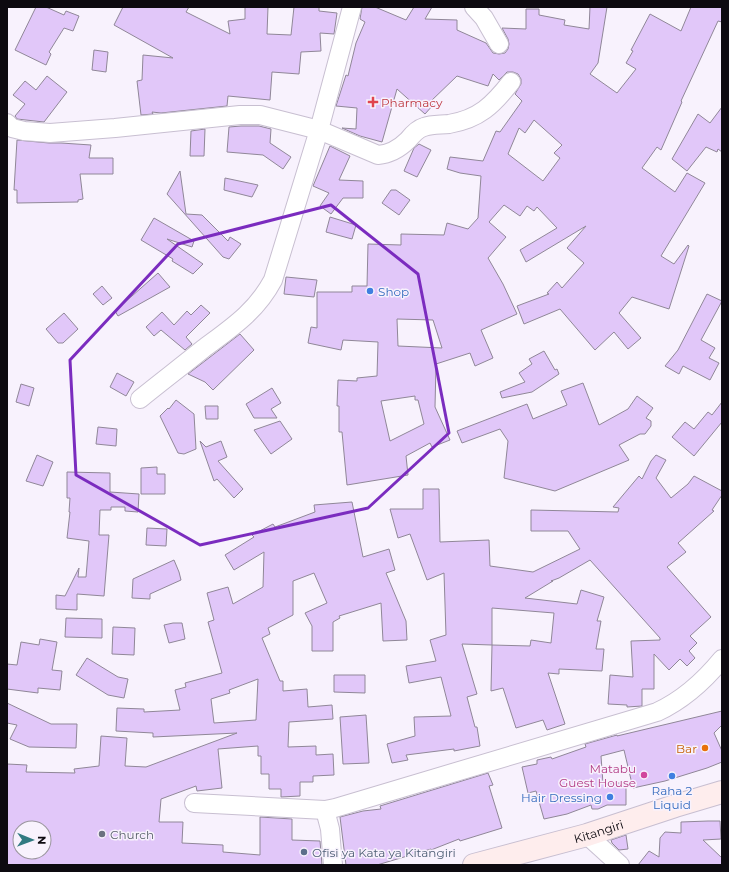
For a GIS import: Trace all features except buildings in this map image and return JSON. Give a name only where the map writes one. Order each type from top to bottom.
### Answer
[{"type":"main road","name":"Kitangiri","points":[[474,865],[587,835],[722,792]]},
{"type":"street","points":[[140,399],[238,323],[265,295],[273,280],[319,130],[352,7]]},
{"type":"street","points":[[474,7],[484,18],[499,44]]},
{"type":"street","points":[[7,123],[12,128],[24,131],[50,133],[240,115],[260,116],[319,130],[378,155],[396,150],[415,132],[424,127],[449,124],[469,119],[482,112],[496,100],[511,82]]},
{"type":"street","points":[[194,803],[325,810],[657,712],[670,706],[689,692],[706,678],[722,659]]},
{"type":"street","points":[[325,810],[330,829],[333,865]]},
{"type":"street","points":[[587,835],[620,865]]},
{"type":"highlighted area","points":[[331,205],[418,274],[449,433],[368,508],[200,545],[76,475],[70,360],[178,244]]},
{"type":"place","name":"Pharmacy","points":[[373,102]]},
{"type":"place","name":"Shop","points":[[370,291]]},
{"type":"place","name":"Bar","points":[[705,748]]},
{"type":"place","name":"Matabu Guest House","points":[[644,775]]},
{"type":"place","name":"Raha 2 Liquid","points":[[672,776]]},
{"type":"place","name":"Hair Dressing","points":[[610,797]]},
{"type":"place","name":"Church","points":[[102,834]]},
{"type":"place","name":"Ofisi ya Kata ya Kitangiri","points":[[304,852]]}]
